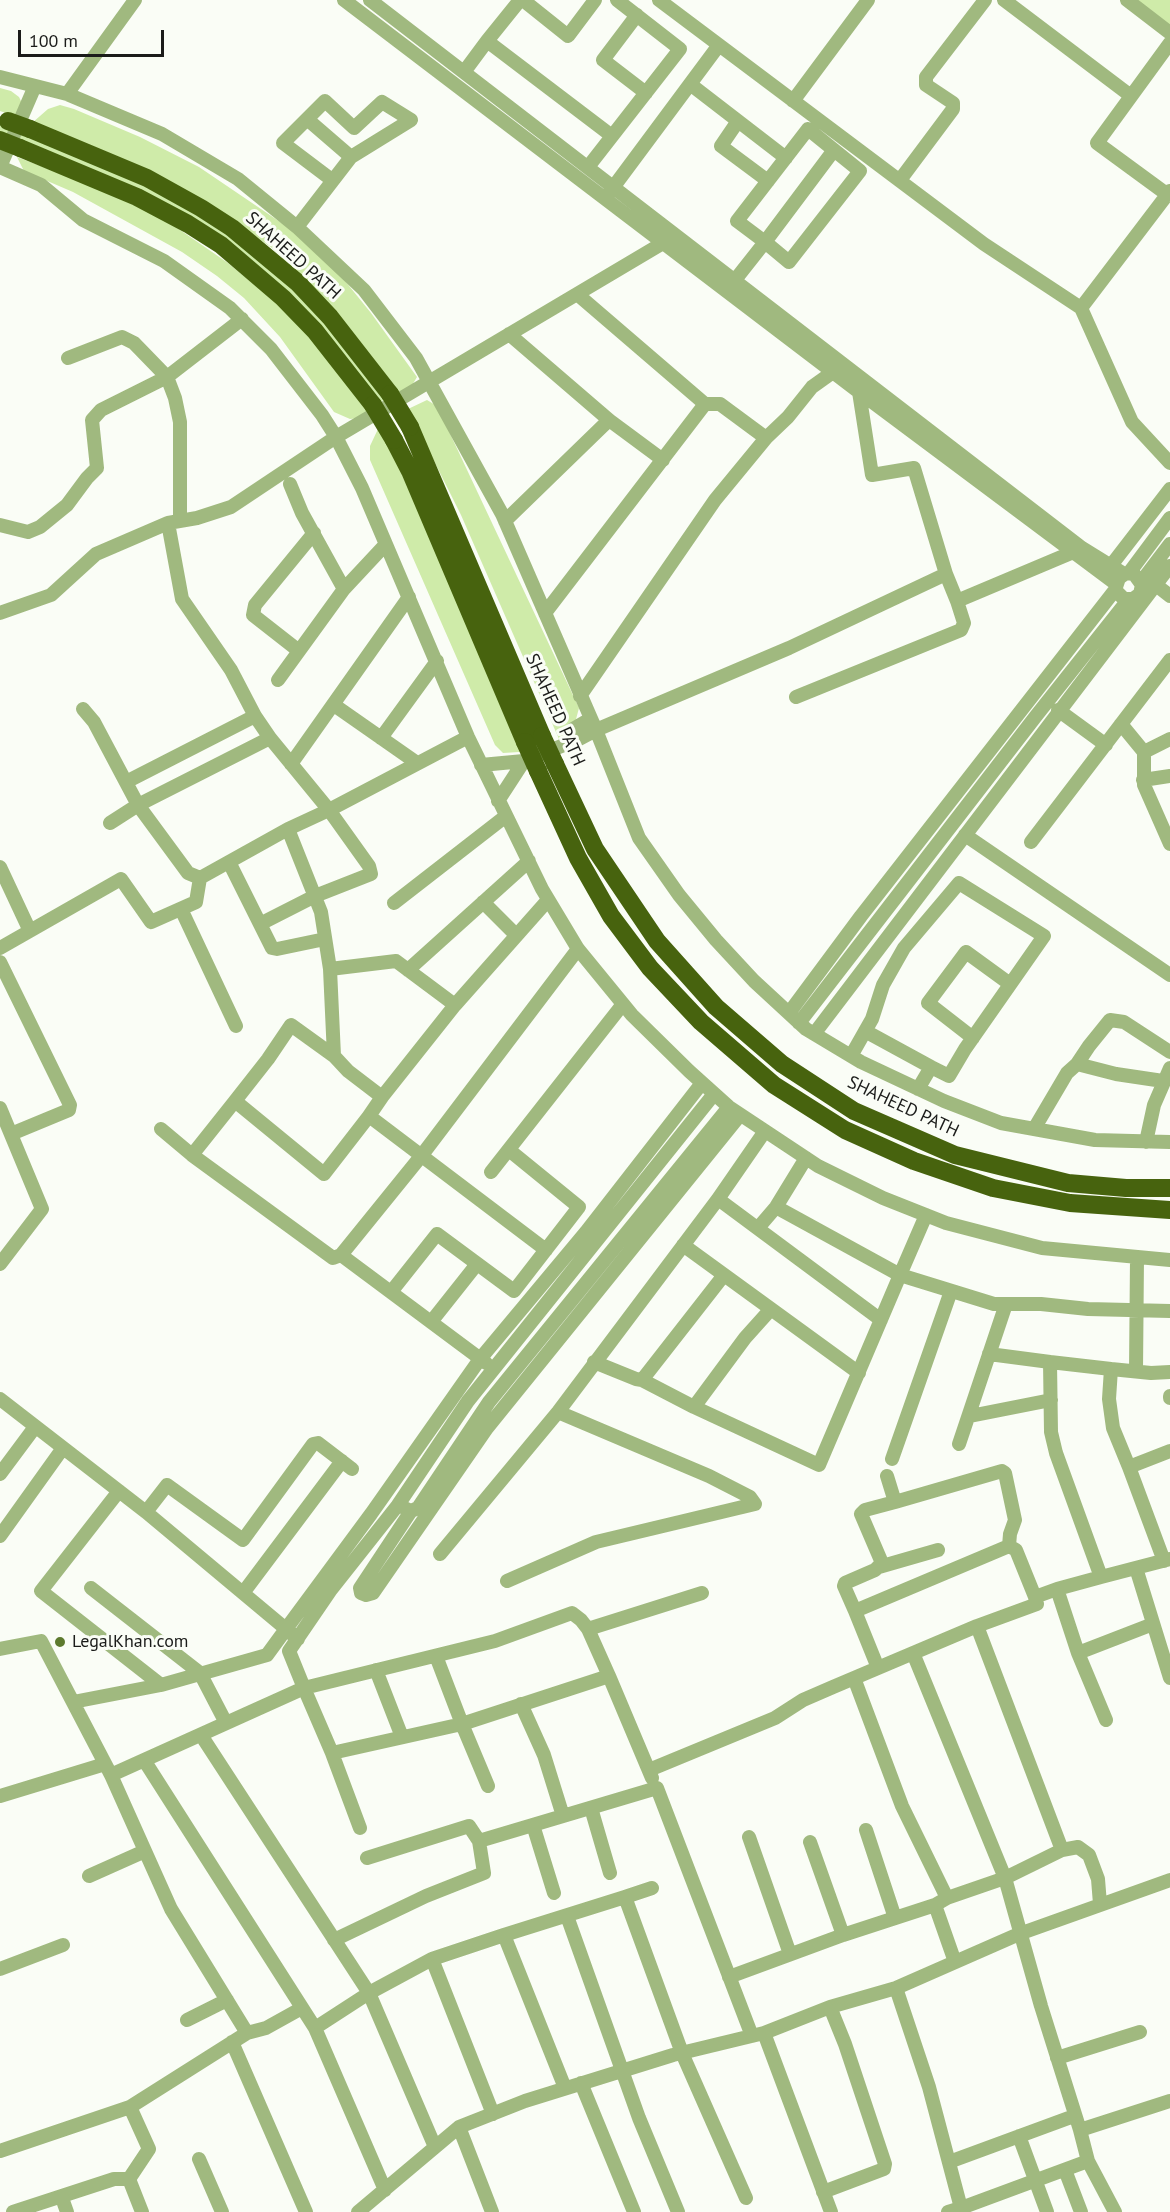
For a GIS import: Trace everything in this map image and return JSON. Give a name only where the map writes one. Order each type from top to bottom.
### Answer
[{"type":"highway","name":"SHAHEED PATH","points":[[4,119],[147,178],[232,228],[306,292],[330,317],[390,394],[410,427],[534,739],[531,766],[578,858],[611,916],[650,968],[701,1022],[774,1085],[845,1130],[914,1161],[993,1188],[1070,1203],[1170,1210]]},
{"type":"highway","name":"SHAHEED PATH","points":[[0,140],[137,197],[188,224],[220,245],[283,298],[355,380],[373,405],[410,471],[534,739],[555,764],[596,849],[657,941],[716,1007],[782,1064],[854,1111],[955,1155],[1068,1184],[1170,1188]]},
{"type":"street","points":[[67,94],[135,0]]},
{"type":"street","points":[[344,0],[859,392],[1107,571],[1121,580],[1138,577],[1141,582]]},
{"type":"street","points":[[370,0],[735,280],[1077,550]]},
{"type":"street","points":[[464,72],[521,0],[568,36],[595,0]]},
{"type":"street","points":[[588,167],[680,49],[616,0]]},
{"type":"street","points":[[658,0],[984,244],[1081,308],[1132,422],[1170,463]]},
{"type":"street","points":[[793,101],[868,0]]},
{"type":"street","points":[[900,180],[953,109],[953,103],[926,85],[926,77],[985,0]]},
{"type":"street","points":[[1004,0],[1131,96]]},
{"type":"street","points":[[1127,0],[1170,33]]},
{"type":"street","points":[[637,15],[603,60],[646,93]]},
{"type":"street","points":[[487,41],[612,135]]},
{"type":"street","points":[[1081,308],[1169,193],[1097,143],[1170,43]]},
{"type":"street","points":[[605,198],[718,45]]},
{"type":"street","points":[[0,77],[67,94],[162,134],[238,179],[297,227],[364,290],[416,358],[505,521],[589,721],[603,747],[639,838],[679,895],[717,940],[754,981],[799,1023],[850,1056],[918,1089],[1001,1123],[1095,1140],[1170,1142]]},
{"type":"street","points":[[690,84],[786,158]]},
{"type":"street","points":[[35,87],[0,167],[41,185],[83,220],[164,261],[242,320],[271,349],[336,436],[362,488],[468,737],[548,900],[578,949],[623,1004],[702,1083],[735,1111],[806,1158],[883,1198],[946,1223],[1042,1248],[1170,1260]]},
{"type":"street","points":[[297,227],[351,157],[411,120],[382,102],[354,128],[325,101],[283,143],[332,180]]},
{"type":"street","points":[[307,119],[351,157]]},
{"type":"street","points":[[738,121],[721,146],[768,181]]},
{"type":"street","points":[[808,129],[834,150],[860,171],[789,262],[737,221],[808,129]]},
{"type":"street","points":[[735,280],[834,150]]},
{"type":"street","points":[[0,613],[51,595],[96,554],[174,521],[197,518],[231,507],[336,436],[663,243]]},
{"type":"street","points":[[578,294],[705,404],[720,404],[766,438]]},
{"type":"street","points":[[0,525],[28,532],[40,527],[67,505],[97,468],[92,420],[107,405],[167,377],[242,320]]},
{"type":"street","points":[[509,334],[609,420],[663,460]]},
{"type":"street","points":[[68,358],[122,337],[134,343],[167,377],[175,398],[180,422],[174,521],[183,599],[231,670],[255,716],[270,738],[329,810],[369,866],[370,874],[315,897],[260,924]]},
{"type":"street","points":[[580,696],[714,500],[766,438],[789,417],[812,387],[833,372]]},
{"type":"street","points":[[796,697],[961,630],[964,623],[946,574],[914,468],[872,476],[859,392]]},
{"type":"street","points":[[544,613],[705,404]]},
{"type":"street","points":[[505,521],[609,420]]},
{"type":"street","points":[[290,484],[302,513],[344,589]]},
{"type":"street","points":[[1107,571],[1170,489]]},
{"type":"street","points":[[789,1013],[861,915],[1170,518]]},
{"type":"street","points":[[298,651],[253,615],[255,605],[314,533]]},
{"type":"street","points":[[278,680],[344,589],[386,544]]},
{"type":"street","points":[[799,1023],[1128,600],[1140,594],[1141,582],[1170,544]]},
{"type":"street","points":[[957,601],[1077,550]]},
{"type":"street","points":[[814,1034],[1170,566]]},
{"type":"street","points":[[498,801],[531,766],[574,741],[589,721],[789,648],[946,574]]},
{"type":"street","points":[[1121,580],[1120,597],[1128,600]]},
{"type":"street","points":[[1156,585],[1170,596]]},
{"type":"street","points":[[291,764],[409,597]]},
{"type":"street","points":[[1031,842],[1170,660]]},
{"type":"street","points":[[381,738],[437,661]]},
{"type":"street","points":[[334,705],[417,763]]},
{"type":"street","points":[[83,709],[94,722],[138,806],[188,873],[200,878]]},
{"type":"street","points":[[1059,710],[1106,745]]},
{"type":"street","points":[[126,782],[255,716]]},
{"type":"street","points":[[1121,724],[1144,752],[1143,780],[1170,844]]},
{"type":"street","points":[[200,878],[288,829],[468,737]]},
{"type":"street","points":[[110,823],[138,806],[270,738]]},
{"type":"street","points":[[1144,752],[1170,740]]},
{"type":"street","points":[[574,741],[603,747]]},
{"type":"street","points":[[481,765],[531,766]]},
{"type":"street","points":[[1143,780],[1170,776]]},
{"type":"street","points":[[394,903],[506,816]]},
{"type":"street","points":[[288,829],[321,912],[330,969],[333,1056]]},
{"type":"street","points":[[965,835],[1170,975]]},
{"type":"street","points":[[408,970],[529,861]]},
{"type":"street","points":[[229,862],[272,948],[277,949],[325,939]]},
{"type":"street","points":[[0,867],[29,929]]},
{"type":"street","points":[[0,948],[29,929],[121,879],[151,922],[196,902],[200,878]]},
{"type":"street","points":[[850,1056],[872,1019],[883,986],[904,948],[959,883],[1044,936],[949,1076],[865,1031]]},
{"type":"street","points":[[235,1101],[324,1174],[455,1005],[548,900]]},
{"type":"street","points":[[483,902],[516,935]]},
{"type":"street","points":[[180,909],[236,1026]]},
{"type":"street","points":[[161,1129],[192,1155],[333,1258],[340,1255],[422,1155],[578,949]]},
{"type":"street","points":[[973,1038],[928,1003],[966,952],[1010,984]]},
{"type":"street","points":[[330,969],[396,961],[455,1005]]},
{"type":"street","points":[[0,962],[70,1105],[69,1110],[11,1134]]},
{"type":"street","points":[[491,1172],[623,1004]]},
{"type":"street","points":[[1034,1129],[1067,1073],[1077,1064],[1079,1058],[1110,1020],[1124,1022],[1170,1052]]},
{"type":"street","points":[[192,1155],[268,1059],[291,1025],[382,1097]]},
{"type":"street","points":[[1077,1064],[1116,1074],[1163,1081]]},
{"type":"street","points":[[918,1089],[931,1067]]},
{"type":"street","points":[[1146,1142],[1154,1105],[1170,1068]]},
{"type":"street","points":[[73,1702],[161,1685],[267,1655],[371,1515],[480,1359],[586,1232],[702,1083]]},
{"type":"street","points":[[714,1094],[468,1401],[360,1588],[361,1593],[366,1595],[373,1593],[487,1428],[735,1111]]},
{"type":"street","points":[[0,1108],[42,1209],[1,1259]]},
{"type":"street","points":[[360,1828],[333,1753],[289,1651],[330,1591],[405,1508],[418,1508],[489,1402],[735,1111]]},
{"type":"street","points":[[369,1116],[546,1250]]},
{"type":"street","points":[[440,1554],[558,1412],[718,1199],[765,1131]]},
{"type":"street","points":[[391,1292],[436,1234],[514,1291],[579,1207],[508,1150]]},
{"type":"street","points":[[758,1228],[776,1207],[806,1158]]},
{"type":"street","points":[[718,1199],[881,1320]]},
{"type":"street","points":[[776,1207],[900,1275],[994,1304],[1041,1304],[1136,1311],[1170,1311]]},
{"type":"street","points":[[594,1362],[642,1380],[694,1407],[819,1465],[926,1215]]},
{"type":"street","points":[[683,1245],[859,1372]]},
{"type":"street","points":[[340,1255],[494,1369]]},
{"type":"street","points":[[1136,1371],[1137,1258]]},
{"type":"street","points":[[431,1322],[477,1264]]},
{"type":"street","points":[[642,1380],[724,1275]]},
{"type":"street","points":[[892,1459],[951,1291]]},
{"type":"street","points":[[959,1444],[1006,1304]]},
{"type":"street","points":[[694,1407],[745,1338],[771,1309]]},
{"type":"street","points":[[989,1354],[1111,1369],[1170,1372]]},
{"type":"street","points":[[1050,1362],[1051,1432],[1056,1453],[1101,1577]]},
{"type":"street","points":[[1035,1597],[1167,1560],[1113,1428],[1109,1400],[1111,1369]]},
{"type":"street","points":[[0,1399],[146,1512],[298,1639]]},
{"type":"street","points":[[970,1416],[1051,1400]]},
{"type":"street","points":[[507,1581],[596,1542],[755,1504],[750,1497],[709,1476],[558,1412]]},
{"type":"street","points":[[0,1474],[35,1427]]},
{"type":"street","points":[[146,1512],[167,1485],[243,1540],[313,1444],[318,1443],[347,1465],[243,1593]]},
{"type":"street","points":[[0,1536],[63,1448]]},
{"type":"street","points":[[1129,1467],[1170,1452]]},
{"type":"street","points":[[879,1567],[882,1563],[861,1514],[865,1510],[999,1470],[1005,1473],[1015,1520],[1010,1534],[1010,1546]]},
{"type":"street","points":[[887,1476],[895,1502]]},
{"type":"street","points":[[119,1491],[41,1591],[161,1685]]},
{"type":"street","points":[[649,1770],[775,1718],[803,1700],[854,1678],[977,1626],[1037,1604],[1016,1550],[1010,1546]]},
{"type":"street","points":[[855,1611],[1010,1546]]},
{"type":"street","points":[[878,1668],[845,1582],[879,1567],[938,1550]]},
{"type":"street","points":[[1136,1568],[1160,1629],[1170,1678]]},
{"type":"street","points":[[90,1588],[200,1673],[226,1723]]},
{"type":"street","points":[[1057,1589],[1078,1653],[1106,1720]]},
{"type":"street","points":[[588,1629],[702,1593]]},
{"type":"street","points":[[0,1796],[144,1760],[304,1688],[495,1641],[572,1614],[577,1616],[588,1629],[657,1788],[729,1977],[758,2035],[831,2212]]},
{"type":"street","points":[[977,1626],[1062,1850]]},
{"type":"street","points":[[1078,1653],[1160,1629]]},
{"type":"street","points":[[0,1649],[41,1641],[108,1769],[171,1909],[247,2032]]},
{"type":"street","points":[[913,1653],[1005,1878],[1019,1934],[1088,2161],[1115,2212]]},
{"type":"street","points":[[436,1656],[488,1786]]},
{"type":"street","points":[[376,1670],[402,1737]]},
{"type":"street","points":[[333,1753],[462,1724],[609,1676]]},
{"type":"street","points":[[854,1678],[902,1806],[941,1901],[955,1962]]},
{"type":"street","points":[[521,1704],[543,1755],[563,1816]]},
{"type":"street","points":[[201,1735],[369,1993],[435,2147]]},
{"type":"street","points":[[144,1760],[315,2028],[385,2190]]},
{"type":"street","points":[[479,1841],[657,1788]]},
{"type":"street","points":[[591,1808],[610,1873]]},
{"type":"street","points":[[533,1825],[554,1893]]},
{"type":"street","points":[[334,1940],[426,1896],[484,1873],[479,1841],[469,1826],[367,1858]]},
{"type":"street","points":[[866,1830],[895,1918]]},
{"type":"street","points":[[749,1837],[790,1954]]},
{"type":"street","points":[[810,1842],[843,1935]]},
{"type":"street","points":[[729,1977],[1005,1878],[1062,1850],[1078,1847],[1089,1855],[1098,1879],[1100,1904]]},
{"type":"street","points":[[89,1876],[145,1851]]},
{"type":"street","points":[[362,2211],[459,2127],[565,2088],[682,2053],[758,2035],[830,2007],[896,1988],[1019,1934],[1170,1880]]},
{"type":"street","points":[[315,2028],[369,1993],[432,1959],[652,1888]]},
{"type":"street","points":[[625,1898],[682,2053],[747,2198]]},
{"type":"street","points":[[567,1916],[639,2118],[678,2212]]},
{"type":"street","points":[[504,1935],[565,2088]]},
{"type":"street","points":[[0,1969],[63,1945]]},
{"type":"street","points":[[432,1959],[493,2114]]},
{"type":"street","points":[[896,1988],[929,2087],[949,2162],[955,2210],[985,2206],[1035,2181],[1088,2161]]},
{"type":"street","points":[[187,2020],[227,2000]]},
{"type":"street","points":[[823,2192],[884,2169],[885,2164],[845,2044],[830,2007]]},
{"type":"street","points":[[0,2151],[130,2107],[247,2032],[266,2028],[302,2008]]},
{"type":"street","points":[[1057,2058],[1140,2032]]},
{"type":"street","points":[[232,2042],[306,2212]]},
{"type":"street","points":[[581,2084],[634,2212]]},
{"type":"street","points":[[1080,2130],[1170,2101]]},
{"type":"street","points":[[129,2179],[148,2149],[130,2107]]},
{"type":"street","points":[[949,2162],[1074,2116]]},
{"type":"street","points":[[459,2127],[492,2212]]},
{"type":"street","points":[[1019,2136],[1047,2212]]},
{"type":"street","points":[[199,2159],[222,2212]]},
{"type":"street","points":[[1065,2170],[1081,2212]]},
{"type":"street","points":[[13,2212],[62,2198],[114,2179],[129,2179]]},
{"type":"street","points":[[129,2179],[142,2212]]},
{"type":"street","points":[[62,2198],[67,2212]]},
{"type":"green space","points":[[1124,0],[1170,0],[1170,33]]},
{"type":"green space","points":[[0,88],[11,91],[19,97],[22,103],[20,118],[0,111]]},
{"type":"green space","points":[[60,105],[140,137],[199,167],[289,228],[337,271],[371,313],[417,377],[411,387],[401,397],[300,274],[272,248],[212,206],[32,123],[48,109]]},
{"type":"green space","points":[[0,124],[140,179],[257,254],[327,323],[385,399],[379,403],[265,273],[0,133]]},
{"type":"green space","points":[[17,157],[91,185],[170,223],[228,263],[279,305],[328,355],[368,413],[359,418],[350,419],[334,412],[280,337],[244,298],[217,276],[182,252],[73,192],[24,171]]},
{"type":"green space","points":[[427,400],[437,406],[579,708],[575,723],[559,739],[461,515],[408,409]]},
{"type":"green space","points":[[378,429],[392,452],[525,749],[519,752],[503,753],[495,745],[370,460],[370,446]]},
{"type":"place","name":"LegalKhan.com","points":[[60,1642]]}]
